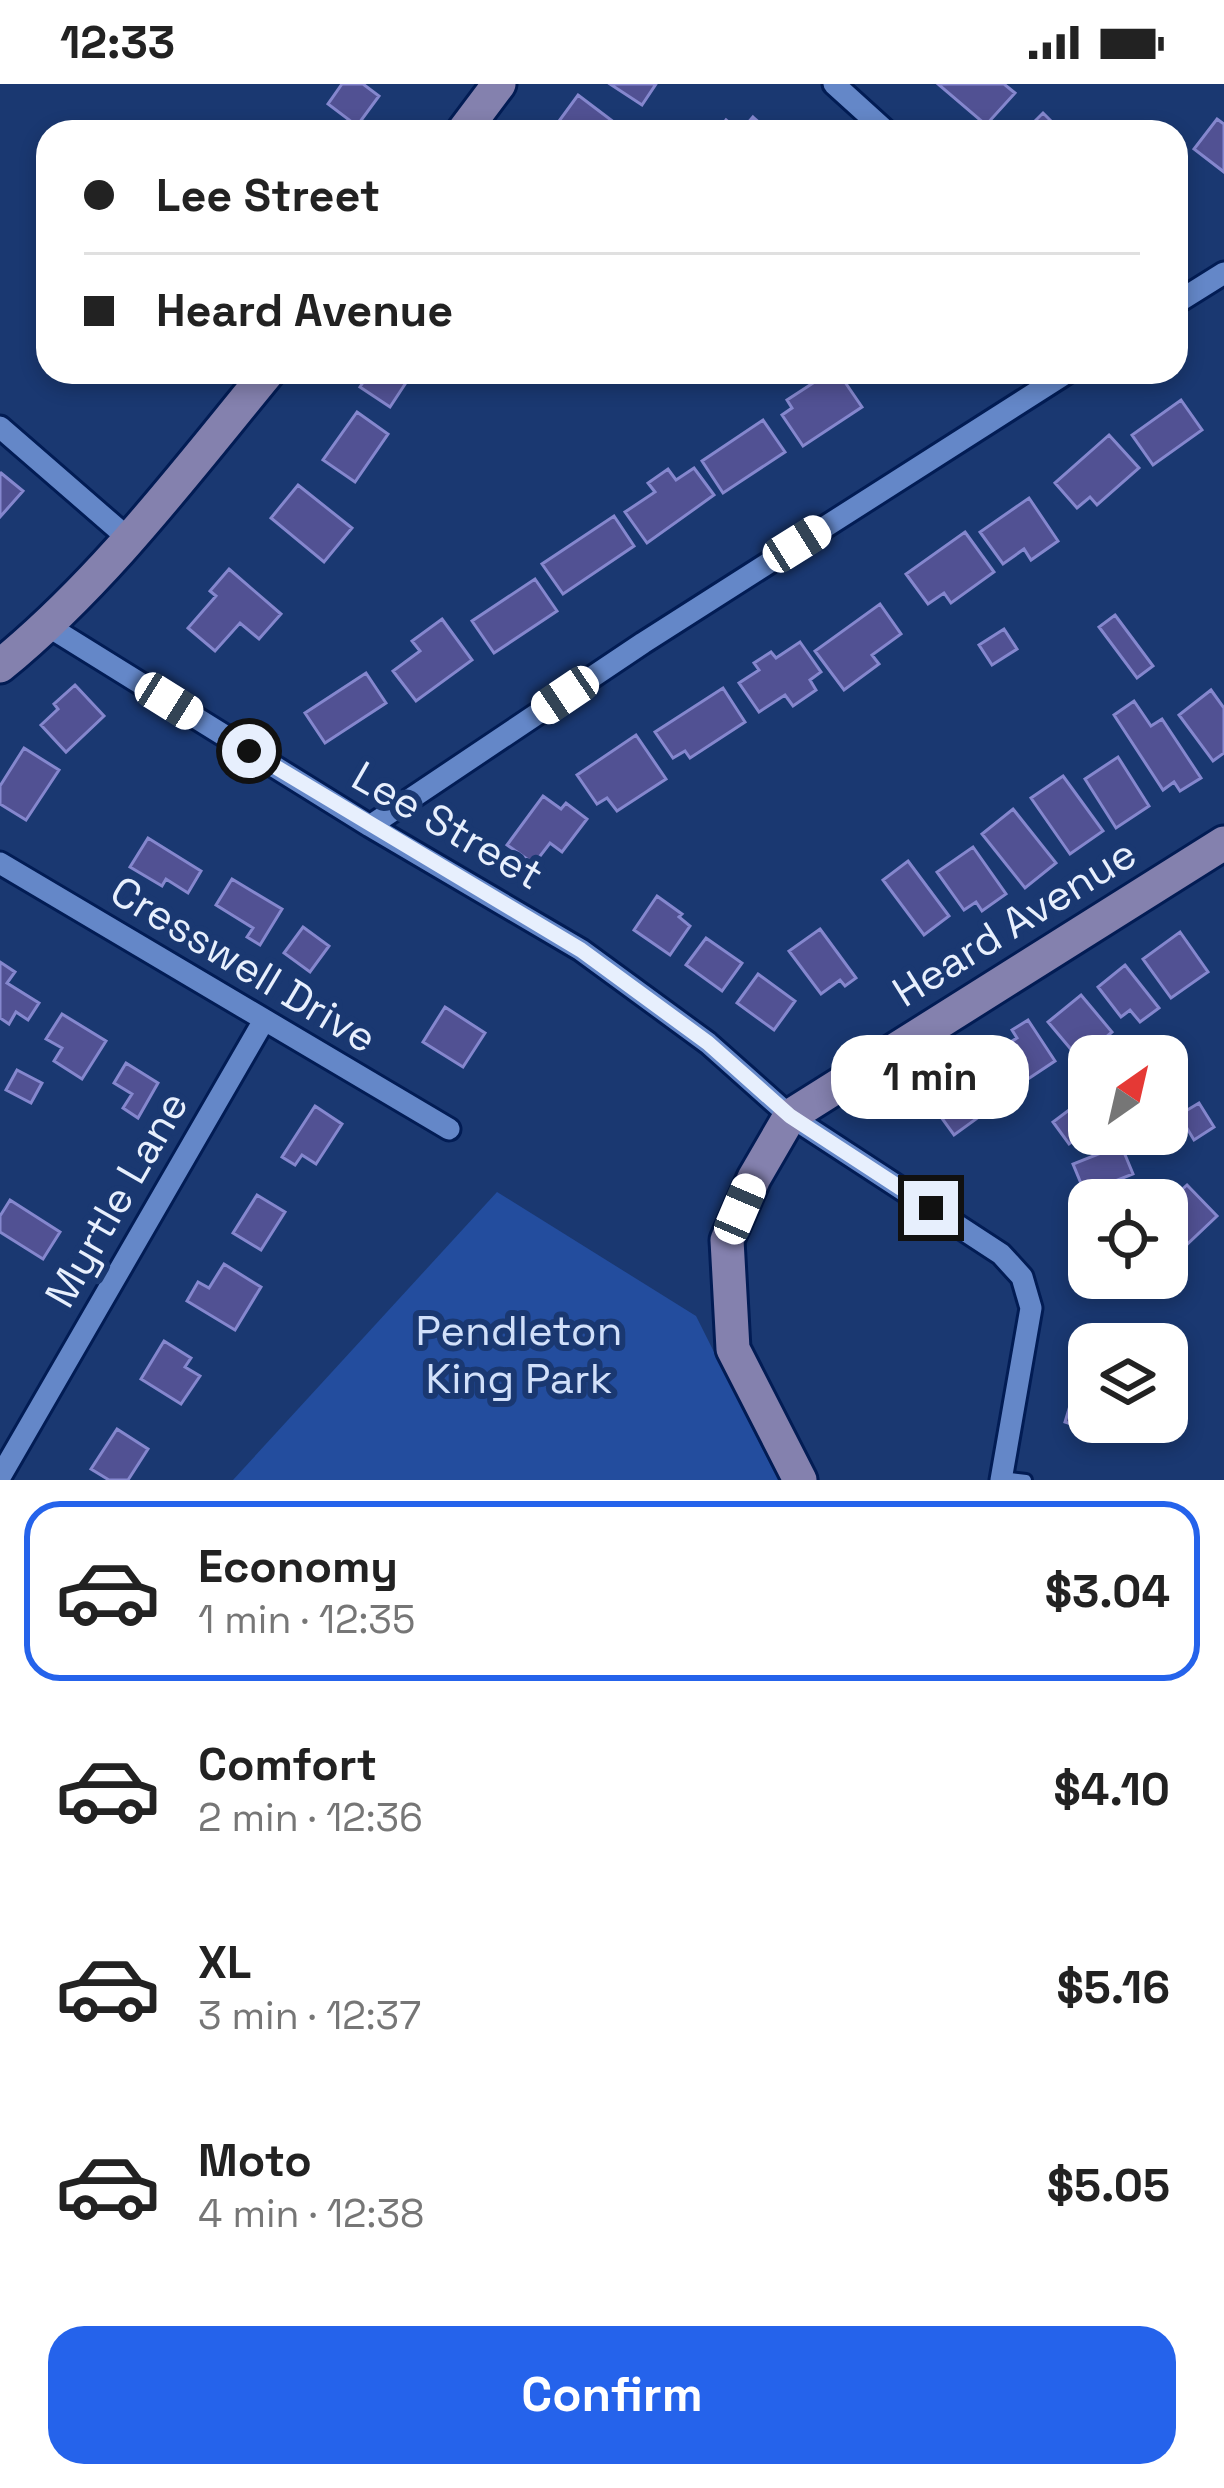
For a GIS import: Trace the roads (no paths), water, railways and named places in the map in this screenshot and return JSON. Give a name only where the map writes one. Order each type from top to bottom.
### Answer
[{"type":"street","points":[[472,120],[499,84]]},
{"type":"street","points":[[834,84],[873,120]]},
{"type":"street","points":[[1188,296],[1224,273]]},
{"type":"street","points":[[0,666],[48,626],[129,539],[258,384]]},
{"type":"street","points":[[370,826],[643,643],[1049,384]]},
{"type":"street","points":[[0,427],[129,539]]},
{"type":"street","name":"Lee Street","points":[[48,626],[370,826],[581,950],[708,1043],[790,1116]]},
{"type":"street","name":"Heard Avenue","points":[[800,1480],[733,1349],[727,1240],[754,1178],[790,1116],[1224,843]]},
{"type":"street","name":"Cresswell Drive","points":[[0,863],[449,1130]]},
{"type":"street","name":"Myrtle Lane","points":[[0,1477],[263,1022]]},
{"type":"street","points":[[790,1116],[1001,1254],[1022,1277],[1031,1308],[1002,1479]]},
{"type":"lane","points":[[1002,1479],[1026,1480]]},
{"type":"park label","name":"Pendleton King Park","points":[[519,1354]]}]
